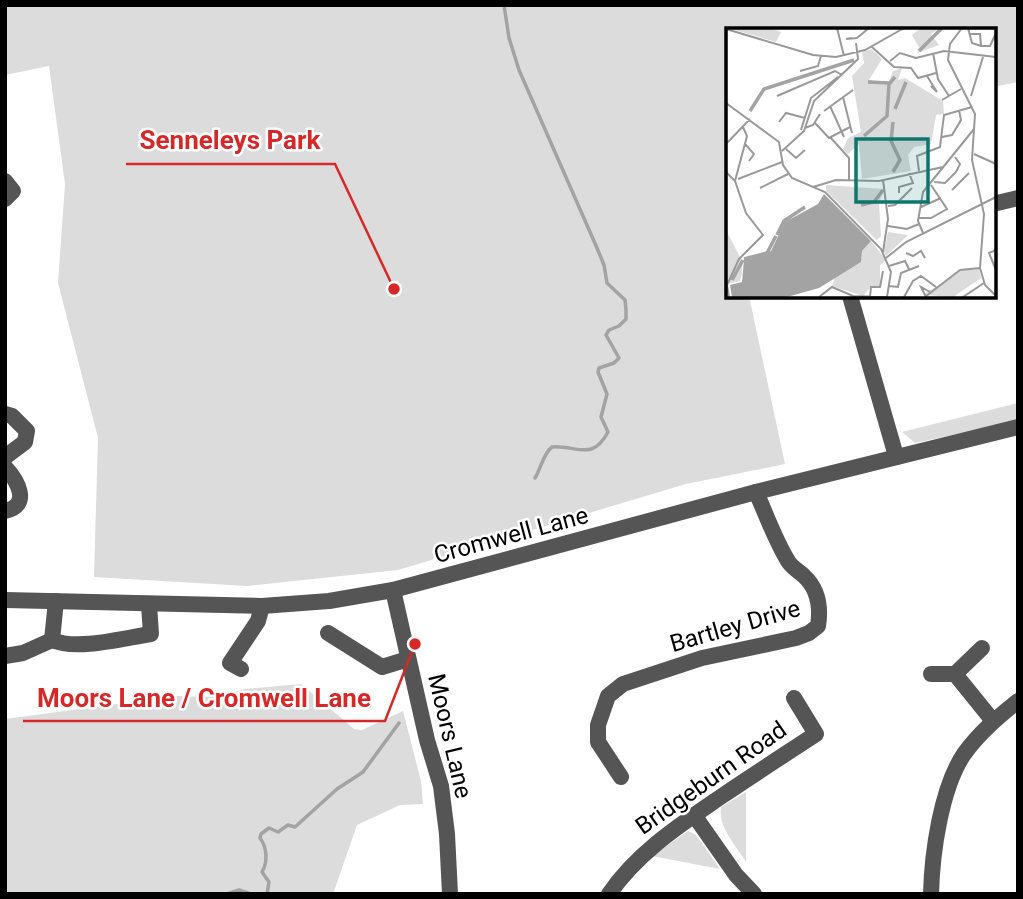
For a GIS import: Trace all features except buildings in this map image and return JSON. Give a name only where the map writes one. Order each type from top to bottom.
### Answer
[{"type":"street","points":[[5,181],[13,191],[5,199]]},
{"type":"street","points":[[995,204],[1018,198]]},
{"type":"street","points":[[851,298],[896,456]]},
{"type":"street","points":[[5,414],[12,416],[27,431],[25,442],[5,457]]},
{"type":"street","name":"Cromwell Lane","points":[[5,600],[262,606],[329,601],[393,590],[756,492],[1018,428]]},
{"type":"street","points":[[5,467],[17,479],[21,492],[18,503],[11,510],[5,511]]},
{"type":"street","name":"Bartley Drive","points":[[621,777],[598,742],[598,725],[608,696],[623,684],[702,658],[796,638],[809,633],[818,625],[820,613],[814,590],[806,577],[789,564],[756,492]]},
{"type":"street","name":"Moors Lane","points":[[393,590],[427,740],[441,786],[450,894]]},
{"type":"street","points":[[52,640],[57,601]]},
{"type":"street","points":[[5,656],[23,653],[52,640],[61,644],[86,644],[151,634],[149,605]]},
{"type":"street","points":[[241,669],[230,663],[258,621],[262,606]]},
{"type":"street","points":[[328,633],[382,667],[408,659]]},
{"type":"street","points":[[931,674],[955,674],[982,648]]},
{"type":"street","points":[[955,674],[993,721]]},
{"type":"street","name":"Bridgeburn Road","points":[[609,894],[622,874],[641,854],[694,815],[816,734],[794,698]]},
{"type":"street","points":[[932,894],[932,859],[950,787],[963,756],[993,721],[1018,701]]},
{"type":"street","points":[[694,815],[736,875],[754,894]]},
{"type":"shaded area","points":[[5,5],[1018,5],[1018,82],[995,87],[995,28],[726,28],[726,298],[749,298],[785,464],[686,484],[398,570],[247,586],[94,577],[98,438],[58,283],[65,184],[49,66],[5,75]]},
{"type":"shaded area","points":[[1018,403],[1018,421],[915,443],[902,432]]},
{"type":"shaded area","points":[[301,684],[354,729],[362,730],[403,711],[421,781],[423,804],[400,805],[357,825],[333,894],[5,894],[5,719],[176,696],[213,697],[245,689]]},
{"type":"shaded area","points":[[746,792],[746,862],[725,829],[721,807]]},
{"type":"shaded area","points":[[688,831],[696,835],[720,869],[652,856]]},
{"type":"waterway","points":[[504,5],[509,38],[519,70],[597,248],[607,283],[625,300],[626,310],[626,319],[606,335],[619,358],[614,363],[599,368],[598,372],[607,394],[601,417],[608,432],[596,447],[590,449],[552,447],[544,457],[535,478]]},
{"type":"waterway","points":[[267,894],[269,882],[262,872],[266,855],[261,834],[269,828],[278,832],[288,825],[295,827],[337,789],[363,772],[399,723]]},
{"type":"waterway","points":[[227,894],[239,890],[251,894]]},
{"type":"place","name":"Senneleys Park","points":[[394,289]]},
{"type":"place","name":"Moors Lane / Cromwell Lane","points":[[415,644]]}]
